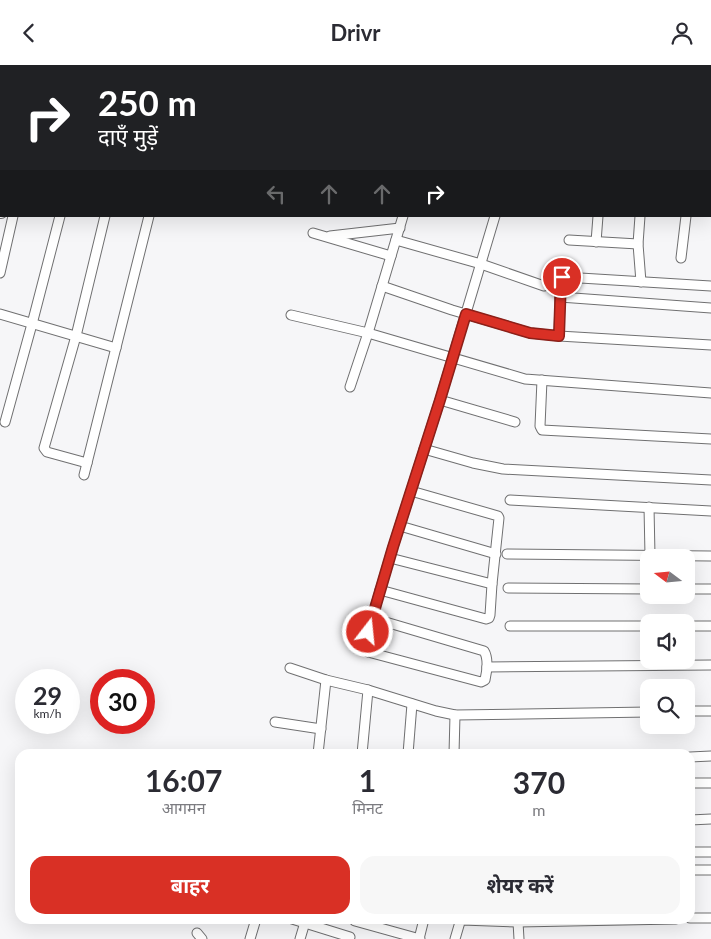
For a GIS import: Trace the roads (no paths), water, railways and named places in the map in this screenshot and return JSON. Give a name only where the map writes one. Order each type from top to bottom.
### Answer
[{"type":"street","points":[[0,273],[14,217]]},
{"type":"street","points":[[5,422],[60,217]]},
{"type":"street","points":[[87,463],[44,450],[76,336],[105,217]]},
{"type":"street","points":[[84,475],[149,217]]},
{"type":"street","points":[[350,387],[403,217]]},
{"type":"street","points":[[372,618],[484,651],[487,667],[486,679],[481,682],[366,651],[364,645],[380,590],[453,358],[494,217]]},
{"type":"street","points":[[596,242],[598,217]]},
{"type":"street","points":[[640,217],[638,245],[642,282]]},
{"type":"street","points":[[681,258],[686,217]]},
{"type":"street","points":[[325,236],[400,228]]},
{"type":"street","points":[[313,233],[391,256]]},
{"type":"street","points":[[396,240],[481,264],[544,286]]},
{"type":"street","points":[[569,241],[638,245]]},
{"type":"street","points":[[559,336],[561,279],[564,277],[711,286]]},
{"type":"street","points":[[382,286],[530,333],[711,345]]},
{"type":"street","points":[[560,297],[711,307]]},
{"type":"street","points":[[0,314],[116,348]]},
{"type":"street","points":[[291,315],[368,333],[522,378],[711,393]]},
{"type":"street","points":[[542,380],[540,426],[542,430],[711,439]]},
{"type":"street","points":[[440,400],[515,422]]},
{"type":"street","points":[[424,449],[473,463],[503,469],[711,480]]},
{"type":"street","points":[[380,590],[486,619],[490,615],[499,517],[411,491]]},
{"type":"street","points":[[510,500],[711,511]]},
{"type":"street","points":[[649,507],[650,549]]},
{"type":"street","points":[[400,527],[496,554]]},
{"type":"street","points":[[506,554],[640,555]]},
{"type":"street","points":[[695,556],[711,556]]},
{"type":"street","points":[[390,558],[492,584]]},
{"type":"street","points":[[508,588],[640,589]]},
{"type":"street","points":[[695,589],[711,589]]},
{"type":"street","points":[[510,625],[640,626]]},
{"type":"street","points":[[695,626],[711,626]]},
{"type":"street","points":[[487,667],[711,665]]},
{"type":"street","points":[[290,668],[446,714],[640,712]]},
{"type":"street","points":[[319,749],[326,680]]},
{"type":"street","points":[[362,749],[368,690]]},
{"type":"street","points":[[408,749],[412,704]]},
{"type":"street","points":[[695,711],[711,711]]},
{"type":"street","points":[[454,749],[456,715]]},
{"type":"street","points":[[275,722],[321,729]]},
{"type":"street","points":[[695,757],[711,756]]},
{"type":"street","points":[[695,783],[711,783]]},
{"type":"street","points":[[695,820],[711,819]]},
{"type":"street","points":[[695,852],[711,852]]},
{"type":"street","points":[[695,869],[711,870]]},
{"type":"street","points":[[695,919],[711,918]]},
{"type":"street","points":[[250,939],[254,924]]},
{"type":"street","points":[[300,939],[304,924]]},
{"type":"street","points":[[313,924],[349,938],[354,924]]},
{"type":"street","points":[[369,924],[420,939],[423,924]]},
{"type":"street","points":[[455,939],[460,924]]},
{"type":"street","points":[[518,924],[519,939]]}]
